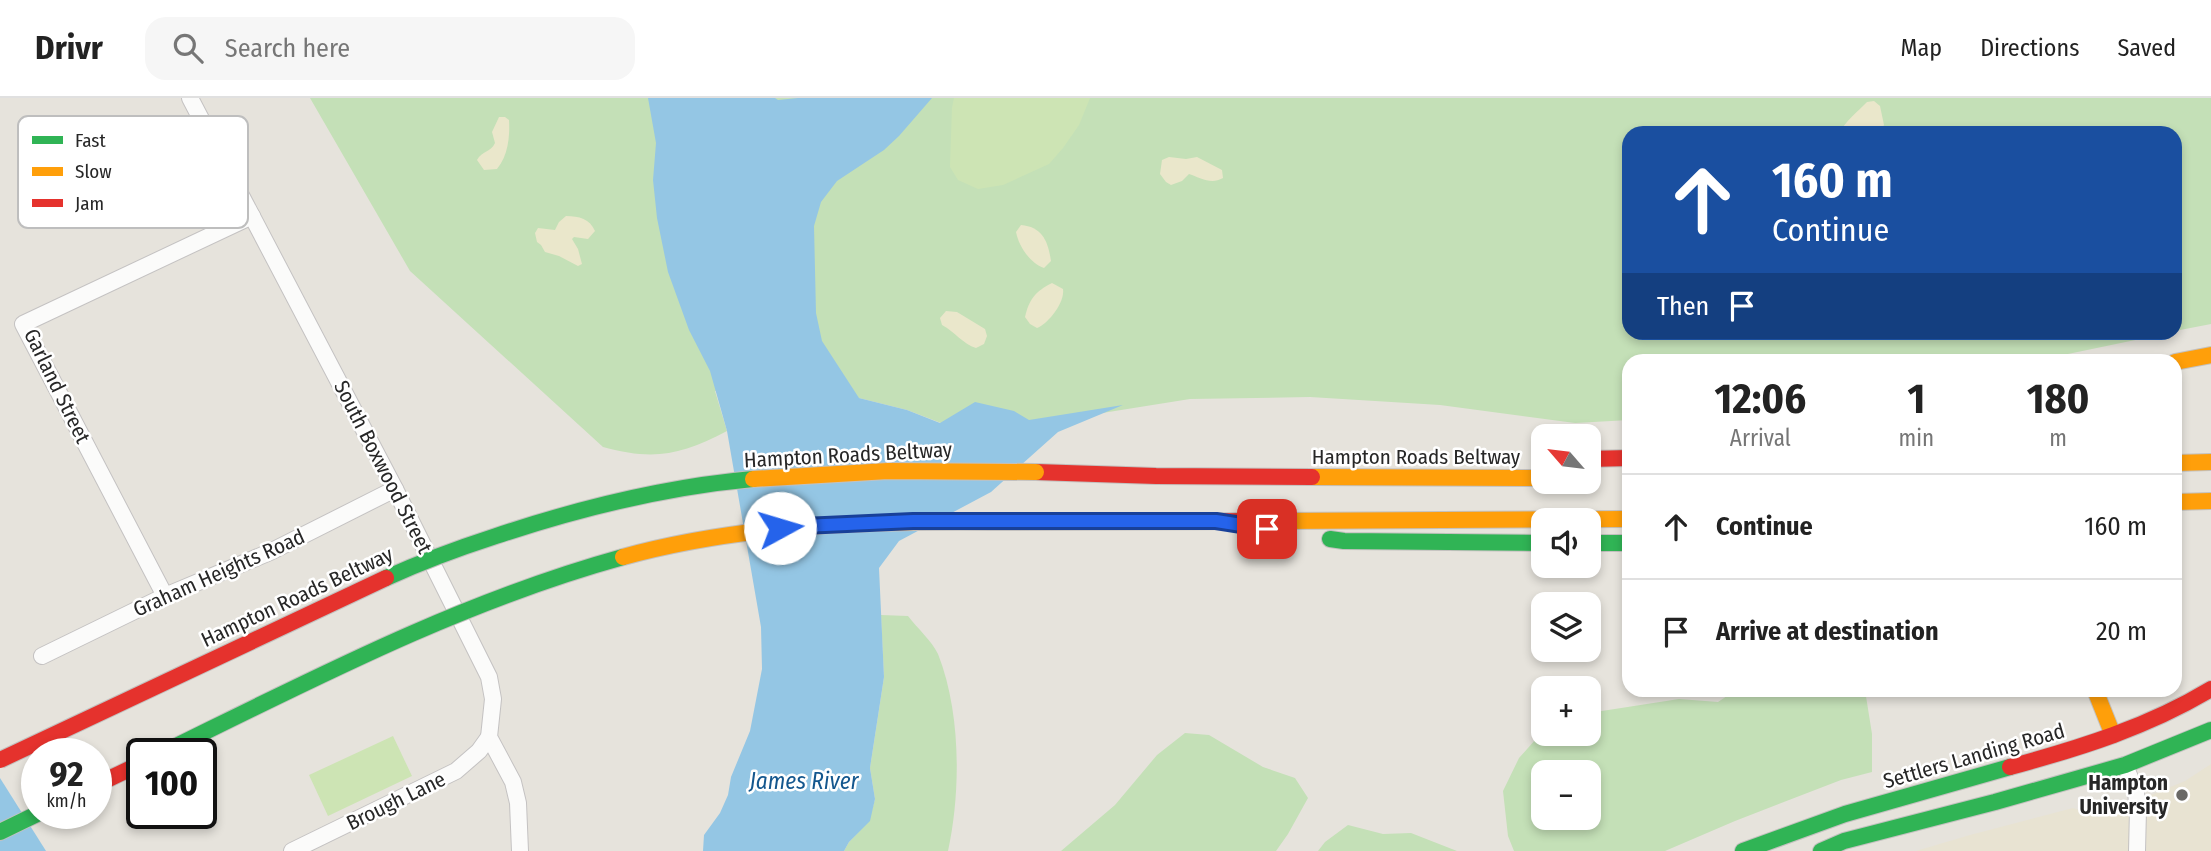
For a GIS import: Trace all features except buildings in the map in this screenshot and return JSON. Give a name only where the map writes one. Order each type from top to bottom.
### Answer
[{"type":"main road","points":[[2182,361],[2211,355]]},
{"type":"main road","points":[[1601,459],[1622,458]]},
{"type":"main road","points":[[2182,463],[2211,462]]},
{"type":"main road","points":[[1391,478],[1497,463]]},
{"type":"main road","name":"Hampton Roads Beltway","points":[[0,760],[399,572],[465,545],[641,494],[791,474],[922,470],[1156,476],[1531,478]]},
{"type":"main road","points":[[2182,502],[2211,501]]},
{"type":"main road","points":[[193,738],[421,628],[472,607],[578,569],[708,538],[803,526],[913,521],[1622,519]]},
{"type":"main road","points":[[1216,521],[1344,541],[1531,543]]},
{"type":"main road","points":[[1601,543],[1622,543]]},
{"type":"main road","name":"Settlers Landing Road","points":[[1744,851],[1822,822],[2060,754],[2158,718],[2211,689]]},
{"type":"main road","points":[[2098,697],[2125,765]]},
{"type":"main road","points":[[1822,851],[1844,841],[2125,765],[2211,730]]},
{"type":"main road","points":[[0,832],[21,822]]},
{"type":"street","name":"South Boxwood Street","points":[[190,98],[199,116]]},
{"type":"street","name":"South Boxwood Street","points":[[248,208],[395,489],[489,677],[493,699],[489,737]]},
{"type":"street","name":"Garland Street","points":[[248,218],[252,216]]},
{"type":"street","name":"Garland Street","points":[[165,596],[23,324],[227,228]]},
{"type":"street","name":"Graham Heights Road","points":[[42,656],[165,596],[270,552],[395,489]]},
{"type":"street","name":"Brough Lane","points":[[292,851],[456,771],[479,751],[489,737]]},
{"type":"street","points":[[489,737],[513,782],[518,803],[520,851]]},
{"type":"street","points":[[2125,765],[2136,793],[2137,851]]},
{"type":"shaded area","name":"Hampton University","points":[[2211,764],[2211,851],[1916,851],[2073,808],[2098,817],[2185,781]]},
{"type":"green space","points":[[310,98],[2211,98],[2211,324],[2182,330],[2182,126],[1622,126],[1622,340],[2135,340],[2068,354],[1622,354],[1622,420],[1575,423],[1440,405],[1310,397],[1190,399],[1046,422],[941,423],[907,410],[859,398],[715,391],[727,431],[681,450],[637,454],[603,447],[410,271]]},
{"type":"green space","points":[[954,98],[1090,98],[1079,125],[1049,164],[1003,185],[978,189],[958,180],[950,167]]},
{"type":"green space","points":[[881,615],[908,616],[935,649],[946,677],[955,726],[957,778],[948,851],[844,851],[869,821],[875,799],[870,768],[884,677]]},
{"type":"green space","points":[[1726,697],[1866,697],[1872,734],[1872,772],[1841,780],[1665,851],[1514,851],[1508,836],[1503,791],[1519,758],[1531,744],[1601,746],[1601,711],[1679,699],[1718,702]]},
{"type":"green space","points":[[1185,733],[1209,735],[1263,767],[1295,778],[1308,798],[1276,851],[1061,851],[1115,805],[1157,755]]},
{"type":"green space","points":[[393,736],[412,776],[328,816],[309,775]]},
{"type":"green space","points":[[1348,825],[1383,834],[1411,833],[1457,851],[1318,851],[1325,842]]},
{"type":"sand","points":[[1874,101],[1880,106],[1883,126],[1844,126],[1848,121],[1867,102]]},
{"type":"sand","points":[[499,117],[509,120],[506,152],[497,169],[484,170],[477,160],[495,143],[492,132]]},
{"type":"sand","points":[[1169,157],[1197,157],[1222,170],[1223,178],[1210,181],[1189,174],[1182,181],[1171,185],[1160,174],[1162,160]]},
{"type":"sand","points":[[566,216],[584,219],[595,231],[588,239],[572,239],[582,264],[578,266],[545,252],[537,242],[535,233],[538,228],[555,230]]},
{"type":"sand","points":[[1021,225],[1035,229],[1046,242],[1051,261],[1044,268],[1022,249],[1016,232]]},
{"type":"sand","points":[[1052,283],[1063,289],[1059,306],[1051,317],[1037,328],[1025,317],[1027,311],[1034,296]]},
{"type":"sand","points":[[946,311],[957,312],[985,329],[987,336],[984,344],[976,348],[971,346],[942,325],[940,318]]},
{"type":"water","name":"James River","points":[[648,98],[932,98],[899,136],[884,150],[837,181],[821,202],[814,226],[816,313],[822,341],[859,398],[907,410],[940,423],[975,402],[1014,411],[1029,420],[1123,405],[1058,432],[991,492],[899,541],[879,568],[884,677],[870,768],[875,799],[870,821],[849,842],[844,851],[703,851],[704,835],[720,813],[728,795],[731,777],[750,731],[762,669],[761,627],[727,431],[710,371],[689,330],[668,272],[657,218],[653,180],[656,143]]},
{"type":"water","points":[[0,778],[21,811],[21,829],[32,829],[46,851],[0,851]]},
{"type":"traffic: fast","points":[[386,578],[468,545],[591,508],[687,487],[753,479]]},
{"type":"traffic: fast","points":[[1330,539],[1531,543]]},
{"type":"traffic: fast","points":[[1601,543],[1622,543]]},
{"type":"traffic: fast","points":[[193,738],[330,671],[445,620],[562,575],[623,557]]},
{"type":"traffic: fast","points":[[1821,851],[1844,841],[2125,765],[2211,730]]},
{"type":"traffic: fast","points":[[1743,851],[1845,814],[2010,767]]},
{"type":"traffic: fast","points":[[0,832],[21,822]]},
{"type":"traffic: slow","points":[[2182,361],[2211,355]]},
{"type":"traffic: slow","points":[[2182,463],[2211,462]]},
{"type":"traffic: slow","points":[[753,479],[888,471],[1036,472]]},
{"type":"traffic: slow","points":[[1312,477],[1531,478]]},
{"type":"traffic: slow","points":[[2182,502],[2211,501]]},
{"type":"traffic: slow","points":[[1275,521],[1622,519]]},
{"type":"traffic: slow","points":[[623,557],[714,537],[759,531],[898,522],[991,522]]},
{"type":"traffic: slow","points":[[2098,697],[2113,735]]},
{"type":"traffic: jam","points":[[1601,459],[1622,458]]},
{"type":"traffic: jam","points":[[1036,472],[1312,477]]},
{"type":"traffic: jam","points":[[991,522],[1275,521]]},
{"type":"traffic: jam","points":[[0,760],[386,578]]},
{"type":"traffic: jam","points":[[2010,767],[2113,735],[2163,715],[2211,689]]},
{"type":"traffic: jam","points":[[112,777],[126,771]]},
{"type":"place","name":"Hampton University","points":[[2182,795]]},
{"type":"route","points":[[780,528],[913,521],[1216,521],[1267,529]]}]
